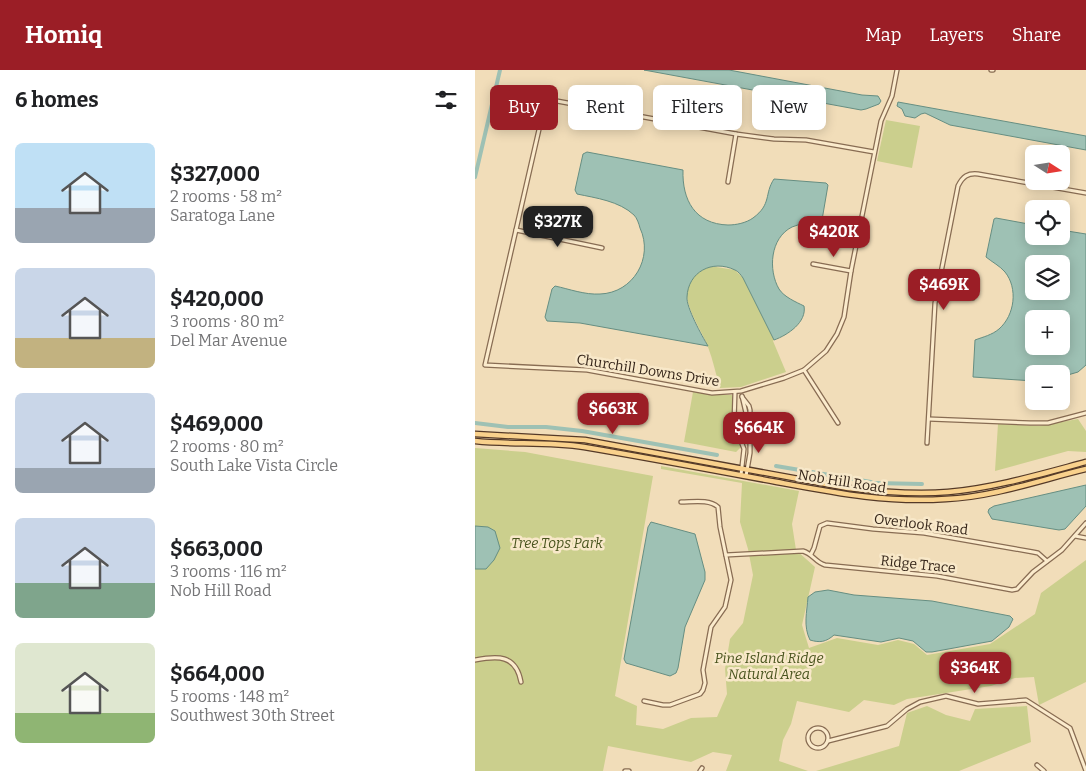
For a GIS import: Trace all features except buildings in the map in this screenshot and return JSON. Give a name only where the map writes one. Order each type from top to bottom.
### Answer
[{"type":"main road","name":"Nob Hill Road","points":[[475,434],[576,439],[874,491],[932,493],[990,486],[1086,462]]},
{"type":"main road","name":"Nob Hill Road","points":[[475,441],[582,446],[865,497],[918,500],[948,499],[989,493],[1086,469]]},
{"type":"street","points":[[838,423],[804,370],[826,351],[837,334],[843,318],[874,152],[881,122],[892,96],[897,70]]},
{"type":"street","points":[[602,248],[517,230],[546,100],[737,134],[775,139],[806,140],[874,152]]},
{"type":"street","points":[[727,182],[737,134]]},
{"type":"street","points":[[927,443],[937,291],[958,186],[965,176],[971,173],[1086,193]]},
{"type":"street","name":"Churchill Downs Drive","points":[[517,230],[485,365],[587,370],[712,392],[741,391],[804,370]]},
{"type":"street","points":[[813,264],[851,271]]},
{"type":"street","points":[[937,291],[973,298]]},
{"type":"street","points":[[741,391],[745,404],[749,406],[750,410],[750,453],[743,476]]},
{"type":"street","points":[[735,392],[734,423],[744,449],[745,469]]},
{"type":"street","points":[[735,410],[745,404]]},
{"type":"street","points":[[929,419],[1030,423],[1048,422],[1086,413]]},
{"type":"street","points":[[644,701],[670,705],[700,694],[705,683],[703,670],[711,627],[725,608],[730,588],[731,580],[720,527],[719,507],[706,502],[681,502]]},
{"type":"street","name":"Overlook Road","points":[[811,554],[815,548],[820,526],[827,523],[858,528],[940,535],[1038,553],[1047,561]]},
{"type":"street","name":"Ridge Trace","points":[[726,555],[796,550],[811,554],[819,563],[825,565],[937,576],[1013,590],[1017,589],[1033,572],[1062,550],[1086,523]]},
{"type":"street","points":[[1075,536],[1086,538]]},
{"type":"street","points":[[475,660],[493,656],[507,659],[511,661],[520,674],[521,682]]},
{"type":"street","points":[[828,741],[827,734],[822,729],[816,728],[809,735],[810,742],[816,747],[822,747],[828,741],[887,726],[907,709],[921,702],[946,696],[978,704],[1026,700],[1070,728],[1086,771]]},
{"type":"street","points":[[1037,765],[1044,771]]},
{"type":"green space","points":[[886,120],[920,126],[912,168],[877,161]]},
{"type":"green space","points":[[710,266],[735,270],[743,278],[774,340],[786,372],[741,387],[720,388],[708,347],[688,303],[687,292],[689,282],[697,274]]},
{"type":"green space","points":[[693,392],[732,395],[734,401],[732,423],[741,447],[736,452],[684,442]]},
{"type":"green space","points":[[1078,419],[1086,431],[1086,452],[1068,451],[995,471],[998,424],[1039,426]]},
{"type":"green space","points":[[475,448],[525,452],[653,476],[615,696],[637,706],[636,725],[663,729],[691,718],[717,717],[727,694],[725,669],[730,639],[743,623],[753,575],[740,522],[742,483],[661,469],[661,466],[799,491],[792,524],[796,550],[815,567],[802,625],[809,648],[837,638],[878,645],[898,640],[914,644],[927,655],[990,644],[1035,614],[1041,593],[1086,560],[1086,682],[1039,705],[1034,677],[1015,678],[991,686],[907,699],[894,705],[864,700],[849,712],[797,701],[791,724],[783,740],[779,761],[808,771],[726,771],[732,755],[713,752],[691,762],[608,746],[603,771],[475,771]]},
{"type":"green space","points":[[927,706],[946,715],[970,721],[975,709],[1027,706],[1031,742],[959,771],[816,771],[899,746],[907,713]]},
{"type":"shaded area","points":[[644,70],[729,70],[809,85],[752,85],[752,90],[742,88],[742,85],[725,85]]},
{"type":"shaded area","points":[[826,88],[878,96],[881,101],[879,104],[861,110],[826,104]]},
{"type":"shaded area","points":[[898,102],[1086,136],[1086,150],[1070,147],[1070,145],[1059,145],[950,125],[925,113],[915,118],[905,116],[902,109],[897,106]]},
{"type":"shaded area","points":[[587,152],[683,170],[685,191],[693,208],[699,215],[717,224],[734,225],[753,218],[763,208],[774,179],[826,183],[828,185],[822,220],[792,227],[785,232],[775,246],[773,255],[773,273],[779,289],[787,297],[804,306],[803,317],[800,322],[785,335],[774,340],[743,278],[735,270],[718,266],[703,270],[688,288],[687,302],[698,329],[708,346],[580,323],[547,321],[545,317],[552,289],[555,286],[589,294],[612,292],[631,281],[638,272],[642,262],[644,239],[634,215],[614,203],[577,194],[575,190],[583,154]]},
{"type":"shaded area","points":[[996,218],[1025,223],[1025,245],[1070,245],[1070,231],[1086,234],[1086,365],[1078,372],[1070,374],[1070,365],[1025,365],[1025,380],[973,377],[975,340],[999,329],[1009,316],[1013,301],[1012,286],[1009,278],[1003,270],[986,257],[994,219]]},
{"type":"shaded area","points":[[1086,485],[1086,506],[1065,529],[1059,530],[992,519],[988,512],[994,506]]},
{"type":"shaded area","points":[[651,522],[695,534],[705,572],[705,580],[685,627],[678,668],[676,673],[670,676],[626,663],[624,659],[648,527]]},
{"type":"shaded area","points":[[475,526],[488,527],[495,531],[500,548],[494,560],[486,569],[475,569]]},
{"type":"shaded area","points":[[828,590],[854,595],[932,601],[1010,616],[1013,619],[1009,627],[992,641],[932,652],[926,652],[913,641],[899,638],[881,642],[834,635],[823,641],[810,640],[806,624],[808,597],[815,592]]},
{"type":"waterway","points":[[475,177],[500,70]]},
{"type":"waterway","points":[[475,423],[508,427],[546,427],[582,431],[717,455]]},
{"type":"waterway","points":[[776,466],[871,482]]},
{"type":"waterway","points":[[874,483],[922,484]]},
{"type":"park label","name":"Tree Tops Park","points":[[557,543]]},
{"type":"park label","name":"Pine Island Ridge Natural Area","points":[[769,666]]}]
